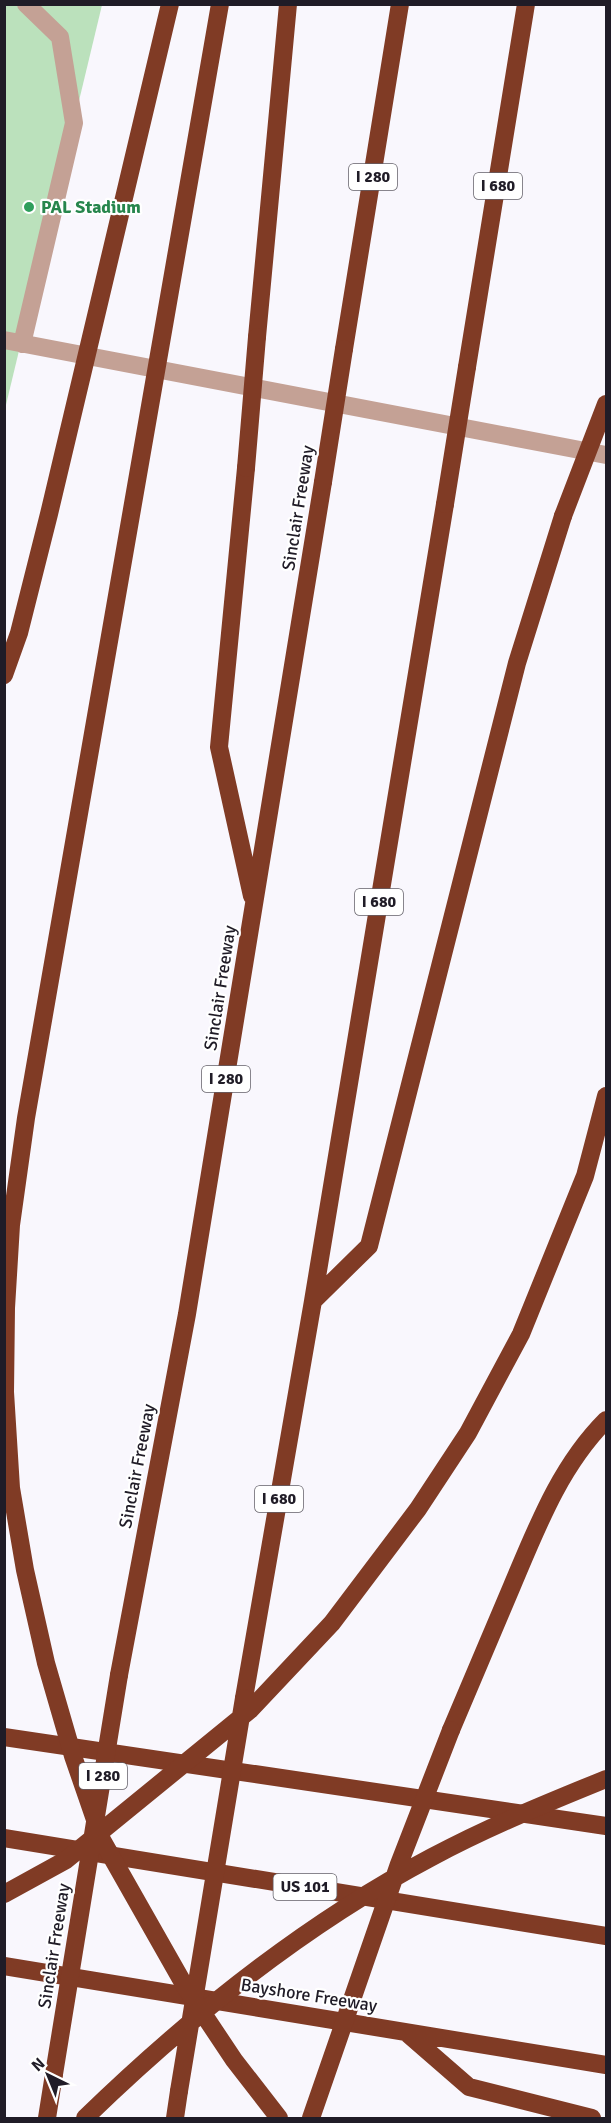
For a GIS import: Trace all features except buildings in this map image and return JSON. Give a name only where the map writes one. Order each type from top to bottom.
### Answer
[{"type":"highway","points":[[4,675],[18,633],[52,502],[170,4]]},
{"type":"highway","points":[[220,4],[26,1118],[11,1225],[6,1308],[6,1392],[11,1488],[25,1570],[52,1684],[102,1840],[186,1988],[234,2060],[279,2118]]},
{"type":"highway","points":[[254,905],[219,747],[288,4]]},
{"type":"highway","name":"Sinclair Freeway","points":[[47,2118],[119,1676],[187,1314],[400,4]]},
{"type":"highway","name":"I 680","points":[[175,2118],[244,1698],[313,1301],[526,4]]},
{"type":"highway","points":[[313,1301],[369,1246],[517,663],[563,516],[606,404]]},
{"type":"highway","points":[[4,1894],[66,1860],[250,1710],[332,1623],[411,1519],[468,1432],[521,1334],[585,1176],[606,1096]]},
{"type":"highway","points":[[310,2118],[399,1864],[451,1730],[544,1511],[563,1474],[592,1434],[606,1420]]},
{"type":"highway","points":[[4,1737],[606,1826]]},
{"type":"highway","points":[[85,2118],[151,2054],[236,1985],[346,1907],[432,1857],[521,1814],[606,1779]]},
{"type":"highway","name":"US 101","points":[[4,1838],[606,1936]]},
{"type":"highway","name":"Bayshore Freeway","points":[[4,1966],[606,2065]]},
{"type":"highway","points":[[407,2033],[469,2087],[592,2118]]},
{"type":"lane","points":[[26,4],[60,37],[74,123],[13,342],[606,455]]},
{"type":"green space","name":"PAL Stadium","points":[[5,5],[102,5],[5,409]]},
{"type":"place","name":"PAL Stadium","points":[[29,207]]}]
